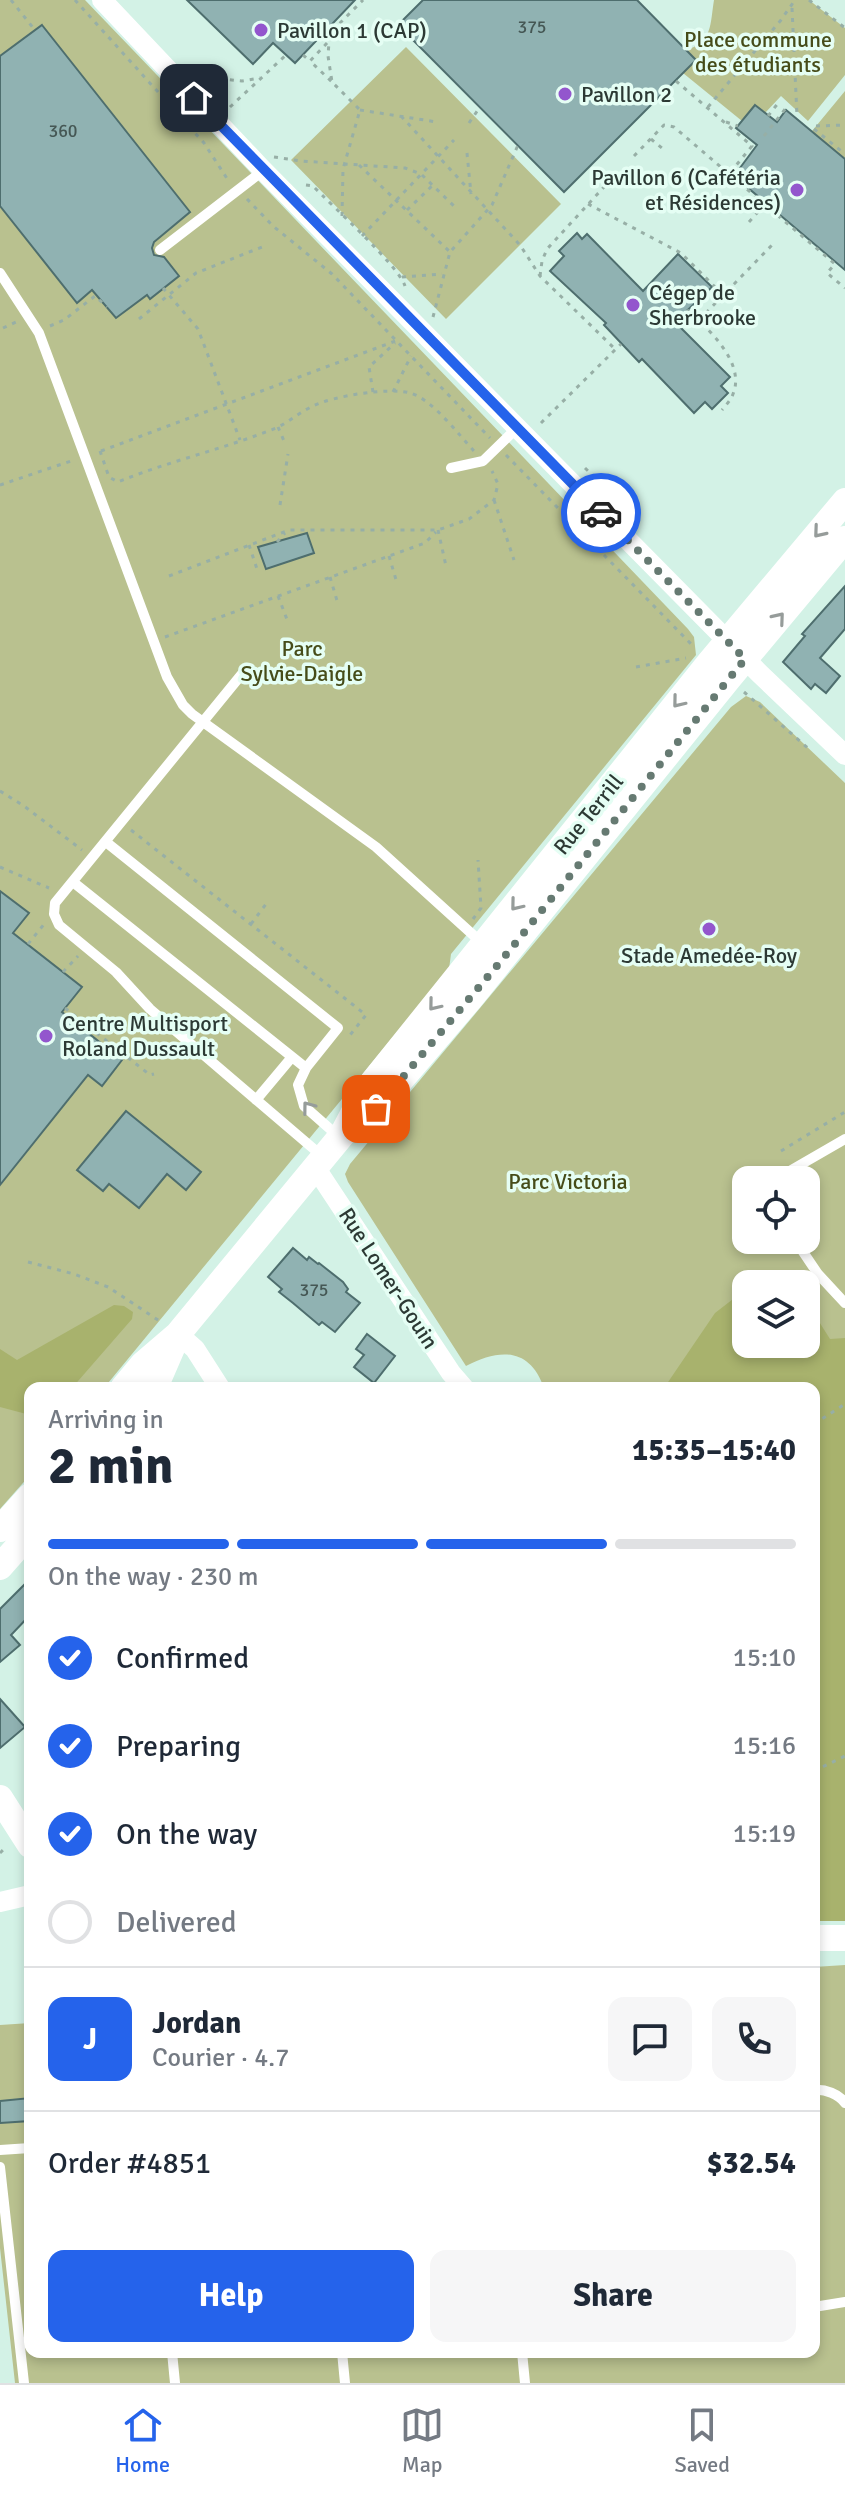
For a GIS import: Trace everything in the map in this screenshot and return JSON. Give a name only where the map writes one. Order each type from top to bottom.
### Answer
[{"type":"street","points":[[102,0],[262,169],[522,432],[734,659],[845,755]]},
{"type":"street","name":"Rue Terrill","points":[[483,944],[734,659],[845,501]]},
{"type":"street","name":"Rue Terrill","points":[[128,1382],[143,1364],[178,1334],[330,1149],[364,1093],[483,944],[734,659],[845,539]]},
{"type":"street","name":"Rue Lomer-Gouin","points":[[330,1149],[451,1373],[459,1382]]},
{"type":"street","points":[[178,1334],[195,1349],[216,1382]]},
{"type":"street","name":"Rue Terrill","points":[[156,1382],[178,1334]]},
{"type":"street","points":[[0,1529],[24,1503]]},
{"type":"street","points":[[0,1567],[24,1540]]},
{"type":"street","points":[[0,1798],[24,1836]]},
{"type":"street","points":[[0,1902],[24,1896]]},
{"type":"street","points":[[820,1938],[845,1938]]},
{"type":"lane","points":[[160,250],[262,169]]},
{"type":"lane","points":[[0,273],[38,330],[154,641],[173,689],[183,705],[376,847],[483,944]]},
{"type":"lane","points":[[451,468],[483,461],[498,446],[522,432]]},
{"type":"lane","points":[[246,669],[55,903],[56,918],[59,925],[116,972],[150,1009],[256,1100],[330,1149]]},
{"type":"lane","points":[[106,842],[338,1028],[306,1068],[298,1085],[304,1106],[330,1149]]},
{"type":"lane","points":[[73,882],[306,1068]]},
{"type":"lane","points":[[256,1100],[292,1057]]},
{"type":"lane","points":[[798,1166],[845,1139]]},
{"type":"lane","points":[[804,1254],[845,1303]]},
{"type":"lane","points":[[820,2089],[841,2098],[845,2103]]},
{"type":"lane","points":[[0,2150],[24,2148]]},
{"type":"lane","points":[[0,2167],[24,2383]]},
{"type":"lane","points":[[820,2307],[845,2302]]},
{"type":"lane","points":[[173,2358],[175,2383]]},
{"type":"lane","points":[[343,2358],[345,2383]]},
{"type":"lane","points":[[523,2358],[525,2383]]},
{"type":"path","points":[[11,0],[34,29]]},
{"type":"path","points":[[75,0],[204,143],[238,190],[273,226],[332,274],[398,340],[702,655]]},
{"type":"path","points":[[310,61],[329,42],[338,25],[363,0]]},
{"type":"path","points":[[708,107],[795,0]]},
{"type":"path","points":[[809,0],[845,28]]},
{"type":"path","points":[[792,7],[797,116]]},
{"type":"path","points":[[329,42],[332,82]]},
{"type":"path","points":[[227,110],[286,55]]},
{"type":"path","points":[[303,55],[360,110],[437,122]]},
{"type":"path","points":[[197,76],[231,81],[261,78]]},
{"type":"path","points":[[676,81],[752,146],[729,174]]},
{"type":"path","points":[[768,116],[779,102]]},
{"type":"path","points":[[469,123],[480,107]]},
{"type":"path","points":[[764,136],[786,108]]},
{"type":"path","points":[[342,216],[345,164],[360,110]]},
{"type":"path","points":[[401,116],[520,245],[540,276],[615,349]]},
{"type":"path","points":[[723,121],[738,126]]},
{"type":"path","points":[[634,156],[664,125],[674,127],[835,264],[827,273],[845,288]]},
{"type":"path","points":[[845,125],[815,128],[845,154]]},
{"type":"path","points":[[651,139],[663,149]]},
{"type":"path","points":[[362,236],[454,140]]},
{"type":"path","points":[[433,317],[450,252],[496,198],[518,145]]},
{"type":"path","points":[[467,153],[471,194]]},
{"type":"path","points":[[262,169],[278,156],[301,161],[405,168],[421,174],[455,207]]},
{"type":"path","points":[[359,165],[450,252]]},
{"type":"path","points":[[540,276],[547,249],[615,175]]},
{"type":"path","points":[[406,211],[433,185]]},
{"type":"path","points":[[588,204],[681,253],[724,296]]},
{"type":"path","points":[[749,222],[765,204]]},
{"type":"path","points":[[699,320],[774,243]]},
{"type":"path","points":[[139,319],[196,273],[262,247]]},
{"type":"path","points":[[402,277],[442,274]]},
{"type":"path","points":[[163,288],[198,329],[240,440]]},
{"type":"path","points":[[38,330],[64,320],[95,296],[107,307]]},
{"type":"path","points":[[687,310],[722,348],[735,372],[733,394],[722,410]]},
{"type":"path","points":[[373,394],[369,367],[398,340]]},
{"type":"path","points":[[398,340],[100,451],[109,477],[118,482],[278,427],[315,405],[342,397],[412,393],[430,405],[483,461],[498,484],[494,500],[514,560]]},
{"type":"path","points":[[522,432],[621,344]]},
{"type":"path","points":[[393,392],[411,356]]},
{"type":"path","points":[[278,427],[284,441]]},
{"type":"path","points":[[280,505],[288,454]]},
{"type":"path","points":[[0,485],[86,457]]},
{"type":"path","points":[[169,576],[289,530],[438,530],[469,519],[494,500]]},
{"type":"path","points":[[277,542],[289,530]]},
{"type":"path","points":[[154,641],[425,543],[438,530]]},
{"type":"path","points":[[438,530],[446,566]]},
{"type":"path","points":[[249,545],[258,572]]},
{"type":"path","points":[[389,556],[397,583]]},
{"type":"path","points":[[330,577],[338,604]]},
{"type":"path","points":[[278,596],[288,622]]},
{"type":"path","points":[[636,667],[689,658]]},
{"type":"path","points":[[734,659],[811,751]]},
{"type":"path","points":[[0,791],[92,858]]},
{"type":"path","points":[[478,860],[483,944]]},
{"type":"path","points":[[0,867],[63,894]]},
{"type":"path","points":[[251,924],[269,900]]},
{"type":"path","points":[[28,944],[44,924],[56,918]]},
{"type":"path","points":[[63,972],[86,948]]},
{"type":"path","points":[[65,1008],[150,1075],[154,1074]]},
{"type":"path","points":[[781,1151],[845,1112]]},
{"type":"path","points":[[28,1262],[108,1287],[178,1334]]},
{"type":"path","points":[[820,1420],[845,1404]]},
{"type":"path","points":[[820,1768],[845,1756]]},
{"type":"green space","name":"Parc Sylvie-Daigle","points":[[0,0],[85,0],[688,629],[694,637],[696,655],[451,954],[449,969],[109,1382],[24,1382],[24,1482],[0,1509]]},
{"type":"green space","name":"Place commune des étudiants","points":[[714,0],[809,0],[845,28],[845,75],[808,121],[781,96],[765,113],[755,105],[742,121],[683,73],[696,60],[686,50],[695,47],[709,31]]},
{"type":"green space","points":[[406,47],[561,204],[446,319],[291,160]]},
{"type":"green space","points":[[845,91],[845,159],[812,131]]},
{"type":"green space","name":"Parc Victoria","points":[[746,696],[760,702],[845,783],[845,1921],[820,1921],[820,1382],[541,1382],[531,1365],[512,1355],[491,1356],[466,1366],[345,1174],[350,1164],[731,707]]},
{"type":"green space","points":[[732,1300],[732,1358],[820,1358],[820,1323],[830,1339],[845,1338],[845,1921],[820,1921],[820,1382],[668,1382],[715,1313]]},
{"type":"green space","points":[[114,1305],[124,1306],[133,1312],[132,1319],[77,1382],[24,1382],[24,1413],[0,1407],[0,1349],[17,1360]]},
{"type":"green space","points":[[845,1965],[845,2383],[15,2383],[0,2248],[0,2025],[24,2023],[24,2358],[820,2358],[820,1967]]},
{"type":"building","name":"Pavillon 1 (CAP)","points":[[187,0],[355,0],[295,63],[273,43],[253,64]]},
{"type":"building","name":"Pavillon 2","points":[[423,0],[637,0],[696,60],[564,192],[398,25]]},
{"type":"building","points":[[42,25],[190,212],[154,242],[152,248],[154,255],[164,257],[179,276],[150,299],[147,295],[116,318],[92,290],[77,303],[0,206],[0,56]]},
{"type":"building","name":"Pavillon 6 (Cafétéria et Résidences)","points":[[755,105],[777,122],[786,110],[845,159],[845,270],[734,176],[757,145],[736,128]]},
{"type":"building","points":[[577,233],[582,239],[587,234],[643,291],[678,254],[712,287],[675,322],[730,377],[721,386],[728,393],[712,409],[705,402],[694,413],[550,271],[564,256],[559,251]]},
{"type":"building","points":[[307,533],[314,553],[266,569],[258,547]]},
{"type":"building","points":[[845,586],[845,629],[820,658],[840,676],[826,693],[815,684],[811,689],[783,662],[805,636],[802,634]]},
{"type":"building","name":"Centre Multisport Roland Dussault","points":[[0,891],[29,913],[13,933],[82,987],[62,1012],[122,1060],[102,1086],[88,1075],[0,1185]]},
{"type":"building","points":[[126,1111],[201,1172],[186,1190],[167,1174],[139,1208],[109,1184],[103,1191],[77,1170]]},
{"type":"building","points":[[293,1248],[343,1282],[348,1289],[346,1292],[360,1303],[335,1332],[322,1322],[319,1325],[279,1292],[282,1289],[268,1277]]},
{"type":"building","points":[[367,1334],[395,1356],[373,1382],[354,1367],[364,1355],[356,1349]]},
{"type":"building","points":[[24,1585],[24,1621],[11,1635],[20,1645],[0,1662],[0,1609]]},
{"type":"building","points":[[0,1699],[24,1728],[0,1748]]},
{"type":"building","points":[[24,2099],[24,2121],[0,2123],[0,2101]]},
{"type":"way so far","points":[[376,1109],[501,961],[745,659],[601,513]]},
{"type":"place","name":"Pavillon 1 (CAP)","points":[[261,30]]},
{"type":"place","name":"Pavillon 2","points":[[565,94]]},
{"type":"place","name":"Pavillon 6 (Cafétéria et Résidences)","points":[[797,190]]},
{"type":"place","name":"Cégep de Sherbrooke","points":[[633,305]]},
{"type":"place","name":"Stade Amedée-Roy","points":[[709,929]]},
{"type":"place","name":"Centre Multisport Roland Dussault","points":[[46,1036]]},
{"type":"route","points":[[194,98],[601,513]]}]
